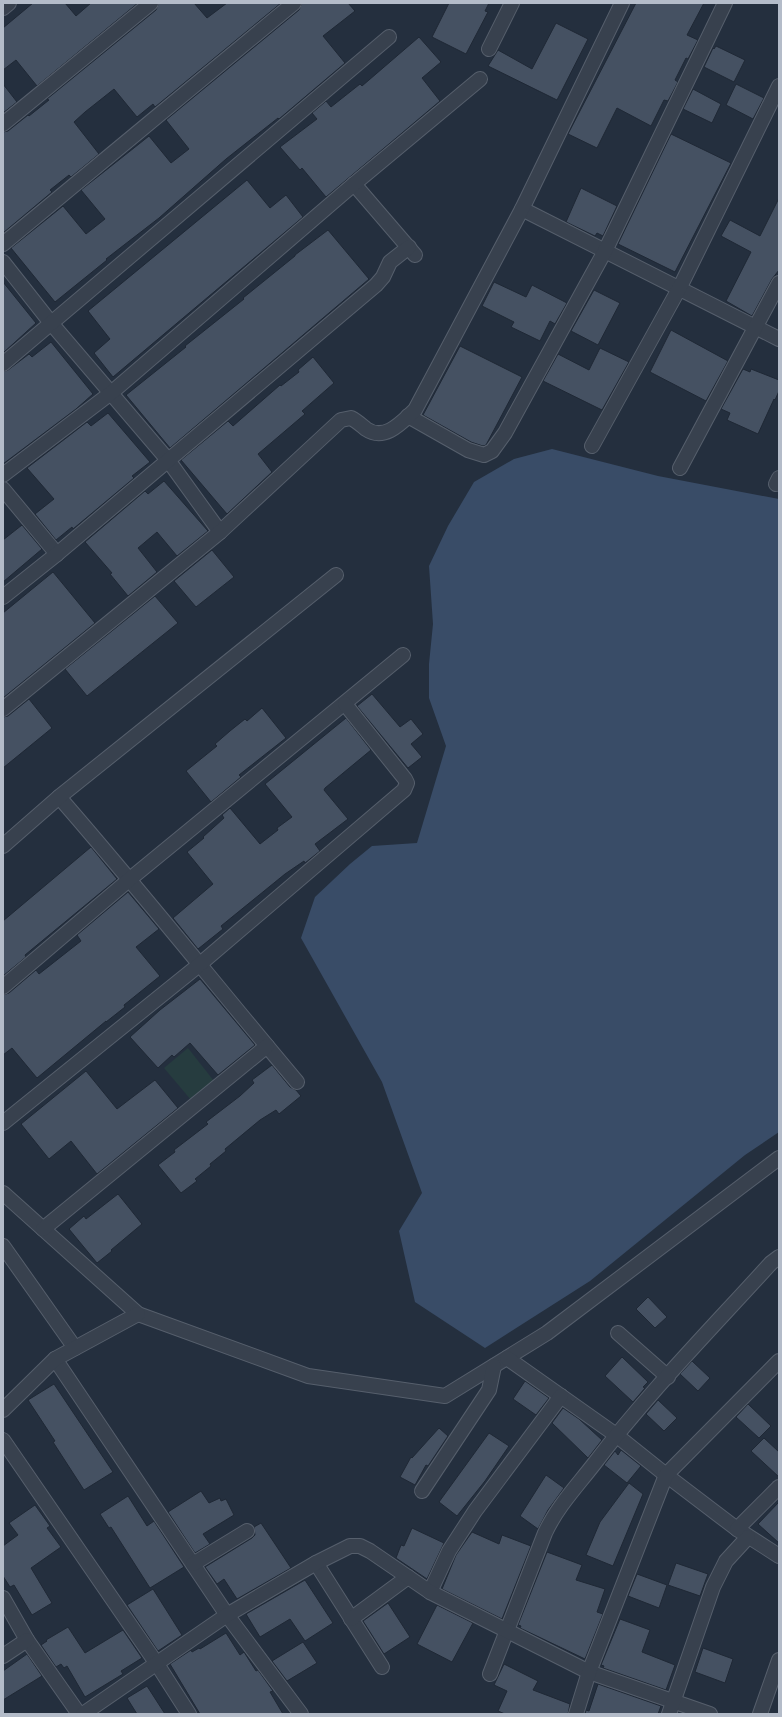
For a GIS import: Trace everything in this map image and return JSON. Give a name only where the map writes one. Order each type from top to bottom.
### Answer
[{"type":"street","points":[[3,8],[10,3]]},
{"type":"street","points":[[3,124],[151,3]]},
{"type":"street","points":[[3,244],[294,3]]},
{"type":"street","points":[[489,50],[512,3]]},
{"type":"street","points":[[3,709],[220,532],[341,420],[351,418],[367,430],[384,433],[394,429],[415,410],[522,209],[622,3]]},
{"type":"street","points":[[408,416],[468,450],[484,456],[492,451],[505,434],[605,251],[725,3]]},
{"type":"street","points":[[3,364],[390,37]]},
{"type":"street","points":[[3,475],[111,393],[354,184],[480,79]]},
{"type":"street","points":[[592,446],[680,287],[779,86]]},
{"type":"street","points":[[3,596],[57,554],[376,285],[383,277],[390,262],[412,251],[354,184]]},
{"type":"street","points":[[522,209],[680,287],[779,339]]},
{"type":"street","points":[[3,262],[51,323],[168,460],[220,532]]},
{"type":"street","points":[[680,468],[779,283]]},
{"type":"street","points":[[3,489],[57,554]]},
{"type":"street","points":[[3,846],[59,797],[336,575]]},
{"type":"street","points":[[3,987],[130,879],[403,656]]},
{"type":"street","points":[[3,1123],[199,965],[407,787],[405,779],[345,704]]},
{"type":"street","points":[[59,797],[130,879],[199,965],[297,1082]]},
{"type":"street","points":[[43,1229],[267,1046]]},
{"type":"street","points":[[3,1193],[138,1314],[308,1376],[445,1396],[547,1334],[779,1158]]},
{"type":"street","points":[[3,1246],[75,1348]]},
{"type":"street","points":[[490,1674],[551,1520],[616,1435],[668,1377],[776,1264]]},
{"type":"street","points":[[3,1410],[56,1359],[138,1314]]},
{"type":"street","points":[[618,1333],[668,1377]]},
{"type":"street","points":[[507,1358],[616,1435],[743,1533],[779,1556]]},
{"type":"street","points":[[56,1359],[227,1615],[301,1714]]},
{"type":"street","points":[[576,1714],[589,1672],[666,1475],[779,1362]]},
{"type":"street","points":[[422,1491],[489,1390],[494,1366]]},
{"type":"street","points":[[430,1592],[449,1551],[475,1511],[561,1396]]},
{"type":"street","points":[[3,1440],[157,1664],[189,1714]]},
{"type":"street","points":[[672,1707],[713,1587],[726,1561],[743,1533],[779,1487]]},
{"type":"street","points":[[193,1564],[247,1531]]},
{"type":"street","points":[[83,1714],[227,1615],[316,1563],[350,1546],[360,1546],[370,1551],[430,1592],[589,1672],[672,1707],[710,1714]]},
{"type":"street","points":[[316,1563],[382,1667]]},
{"type":"street","points":[[351,1619],[408,1577]]},
{"type":"street","points":[[3,1598],[27,1640],[79,1714]]},
{"type":"street","points":[[3,1656],[27,1640]]},
{"type":"street","points":[[760,1714],[779,1660]]},
{"type":"green space","points":[[188,1048],[214,1081],[191,1100],[164,1068]]},
{"type":"water","points":[[552,449],[658,476],[779,499],[779,1132],[745,1155],[590,1281],[485,1348],[415,1302],[399,1231],[422,1193],[382,1082],[301,938],[315,897],[350,864],[372,846],[417,843],[446,746],[429,698],[429,664],[433,624],[429,566],[448,526],[474,482],[514,459]]},
{"type":"building","points":[[33,3],[65,3],[76,16],[91,3],[138,3],[37,86],[16,60],[3,70],[3,28]]},
{"type":"building","points":[[159,3],[194,3],[207,18],[227,3],[281,3],[155,107],[153,104],[137,117],[114,89],[85,112],[74,122],[99,154],[71,177],[69,175],[50,190],[52,192],[3,233],[3,132],[8,131],[49,100],[47,99],[156,10]]},
{"type":"building","points":[[302,3],[348,3],[355,11],[323,36],[345,63],[279,119],[278,118],[226,159],[159,218],[106,259],[107,260],[55,302],[11,248],[63,206],[86,234],[105,219],[81,190],[149,136],[171,163],[189,149],[166,120],[299,10]]},
{"type":"building","points":[[449,3],[489,3],[485,11],[488,12],[466,54],[432,37]]},
{"type":"building","points":[[636,3],[704,3],[687,35],[698,40],[688,59],[686,58],[675,80],[678,82],[668,101],[664,100],[651,126],[617,108],[597,148],[568,134]]},
{"type":"building","points":[[556,23],[588,39],[557,100],[488,66],[498,50],[532,69]]},
{"type":"building","points":[[419,37],[441,62],[422,78],[440,101],[326,197],[302,168],[300,170],[280,147],[317,119],[312,113],[326,101],[331,107],[360,84],[362,86]]},
{"type":"building","points":[[716,46],[745,60],[734,82],[704,67],[713,48],[714,49]]},
{"type":"building","points":[[3,84],[17,102],[3,113]]},
{"type":"building","points":[[736,84],[764,98],[753,119],[726,105]]},
{"type":"building","points":[[693,89],[721,104],[712,123],[683,109]]},
{"type":"building","points":[[671,134],[731,163],[675,272],[618,244]]},
{"type":"building","points":[[247,180],[270,208],[286,195],[303,217],[113,377],[94,353],[110,339],[88,311]]},
{"type":"building","points":[[581,188],[617,206],[603,236],[597,233],[595,236],[566,222]]},
{"type":"building","points":[[779,198],[779,270],[772,279],[752,316],[726,301],[751,252],[721,236],[730,220],[760,236]]},
{"type":"building","points":[[328,230],[369,279],[170,448],[126,395],[244,299],[243,298],[295,255]]},
{"type":"building","points":[[3,282],[36,323],[3,353]]},
{"type":"building","points":[[494,282],[526,297],[532,285],[567,303],[555,324],[550,321],[540,341],[511,327],[514,322],[482,306]]},
{"type":"building","points":[[594,290],[620,303],[598,345],[571,331]]},
{"type":"building","points":[[671,330],[728,361],[706,401],[650,372]]},
{"type":"building","points":[[51,342],[93,394],[76,409],[3,464],[3,372],[8,370],[29,354],[32,357]]},
{"type":"building","points":[[460,346],[522,377],[486,445],[483,446],[471,442],[423,415]]},
{"type":"building","points":[[600,348],[629,362],[602,410],[543,381],[558,354],[589,370]]},
{"type":"building","points":[[313,357],[334,383],[302,411],[305,414],[258,454],[272,472],[227,514],[181,460],[228,421],[233,426],[280,385],[281,386],[299,372],[298,370]]},
{"type":"building","points":[[743,369],[750,372],[751,369],[779,380],[779,391],[758,434],[727,420],[730,413],[721,409]]},
{"type":"building","points":[[108,413],[150,462],[132,476],[134,478],[73,529],[72,527],[56,540],[35,514],[54,499],[27,468],[87,422],[91,426]]},
{"type":"building","points":[[164,481],[208,531],[177,556],[157,532],[138,548],[157,572],[128,596],[110,574],[112,573],[85,542],[145,491],[148,494]]},
{"type":"building","points":[[22,525],[42,549],[3,582],[3,540]]},
{"type":"building","points":[[212,550],[234,577],[196,607],[174,581]]},
{"type":"building","points":[[53,572],[95,623],[3,698],[3,613]]},
{"type":"building","points":[[155,596],[178,623],[87,696],[65,669]]},
{"type":"building","points":[[372,694],[400,727],[411,719],[423,734],[411,744],[422,757],[408,768],[357,706]]},
{"type":"building","points":[[29,699],[52,728],[3,768],[3,717],[8,716]]},
{"type":"building","points":[[262,708],[286,738],[239,775],[241,777],[211,802],[186,771],[217,746],[215,744],[230,731],[245,719],[247,721]]},
{"type":"building","points":[[346,718],[371,750],[324,790],[348,819],[315,844],[320,851],[305,863],[304,861],[285,874],[221,926],[223,929],[198,949],[173,918],[213,884],[187,852],[224,818],[222,815],[230,808],[260,844],[278,830],[277,828],[292,817],[265,784]]},
{"type":"building","points":[[91,847],[117,879],[25,955],[26,957],[3,976],[3,921]]},
{"type":"building","points":[[128,892],[159,929],[136,947],[160,976],[124,1005],[125,1007],[37,1078],[12,1048],[3,1055],[3,995],[9,993],[36,970],[39,974],[81,941],[77,935]]},
{"type":"building","points":[[200,979],[255,1045],[218,1075],[190,1043],[174,1057],[172,1055],[158,1068],[130,1037],[160,1010]]},
{"type":"building","points":[[272,1065],[290,1087],[296,1090],[301,1096],[279,1114],[276,1110],[260,1120],[225,1149],[226,1151],[210,1164],[211,1166],[195,1179],[197,1181],[181,1193],[158,1165],[175,1152],[174,1150],[208,1124],[206,1122],[240,1096],[254,1083],[252,1080]]},
{"type":"building","points":[[86,1071],[117,1109],[155,1080],[178,1108],[97,1174],[71,1141],[49,1159],[21,1124]]},
{"type":"building","points":[[118,1194],[142,1224],[97,1263],[69,1229],[84,1216],[86,1219]]},
{"type":"building","points":[[648,1297],[667,1317],[655,1328],[636,1309]]},
{"type":"building","points":[[622,1357],[648,1382],[633,1402],[605,1376]]},
{"type":"building","points":[[692,1361],[710,1378],[698,1391],[680,1374]]},
{"type":"building","points":[[525,1381],[549,1398],[536,1415],[513,1399]]},
{"type":"building","points":[[54,1384],[113,1472],[84,1490],[53,1442],[55,1441],[28,1400]]},
{"type":"building","points":[[658,1400],[677,1418],[664,1431],[646,1414]]},
{"type":"building","points":[[748,1404],[771,1426],[759,1438],[736,1417]]},
{"type":"building","points":[[563,1408],[579,1419],[602,1440],[588,1458],[552,1423]]},
{"type":"building","points":[[439,1428],[448,1436],[428,1466],[426,1465],[415,1485],[400,1477],[411,1457],[412,1458]]},
{"type":"building","points":[[489,1433],[509,1446],[485,1481],[457,1516],[439,1502]]},
{"type":"building","points":[[764,1438],[779,1452],[779,1477],[751,1451]]},
{"type":"building","points":[[621,1450],[641,1466],[627,1483],[604,1465],[615,1451],[618,1455]]},
{"type":"building","points":[[546,1475],[564,1488],[548,1510],[538,1529],[520,1516]]},
{"type":"building","points":[[629,1483],[643,1494],[613,1566],[586,1555],[600,1522]]},
{"type":"building","points":[[201,1491],[209,1503],[220,1498],[221,1501],[226,1499],[234,1515],[203,1534],[210,1544],[195,1553],[168,1512]]},
{"type":"building","points":[[128,1496],[147,1526],[154,1521],[184,1567],[150,1588],[111,1527],[109,1528],[100,1514]]},
{"type":"building","points":[[779,1502],[779,1543],[758,1524]]},
{"type":"building","points":[[35,1505],[50,1526],[47,1528],[61,1547],[31,1568],[52,1603],[32,1615],[14,1585],[10,1587],[3,1576],[3,1546],[18,1535],[9,1523]]},
{"type":"building","points":[[261,1523],[291,1568],[237,1599],[224,1579],[217,1584],[205,1567],[252,1538],[255,1535],[254,1527]]},
{"type":"building","points":[[412,1528],[444,1543],[427,1579],[396,1558],[401,1545],[404,1546]]},
{"type":"building","points":[[472,1532],[499,1544],[502,1535],[531,1546],[502,1619],[442,1589],[456,1555]]},
{"type":"building","points":[[547,1552],[582,1565],[576,1580],[605,1589],[597,1612],[603,1614],[585,1659],[520,1628],[521,1626],[518,1625]]},
{"type":"building","points":[[676,1563],[708,1574],[700,1596],[668,1585]]},
{"type":"building","points":[[637,1574],[667,1585],[659,1608],[628,1596]]},
{"type":"building","points":[[305,1580],[333,1623],[305,1641],[290,1619],[260,1637],[246,1614]]},
{"type":"building","points":[[153,1589],[182,1635],[158,1651],[127,1605]]},
{"type":"building","points":[[388,1603],[410,1637],[384,1654],[363,1621]]},
{"type":"building","points":[[437,1605],[473,1623],[452,1662],[417,1644]]},
{"type":"building","points":[[620,1619],[650,1630],[642,1652],[675,1665],[666,1690],[603,1668],[604,1666],[601,1665]]},
{"type":"building","points":[[68,1627],[85,1653],[123,1630],[142,1658],[121,1671],[123,1674],[85,1697],[67,1666],[64,1668],[61,1664],[56,1667],[41,1645],[47,1641],[46,1640]]},
{"type":"building","points":[[226,1633],[240,1655],[244,1652],[256,1671],[258,1670],[273,1691],[270,1692],[283,1714],[200,1714],[170,1664],[191,1650],[192,1652],[199,1648],[200,1649]]},
{"type":"building","points":[[303,1642],[317,1663],[287,1681],[272,1661]]},
{"type":"building","points":[[703,1648],[733,1659],[725,1683],[695,1672]]},
{"type":"building","points":[[27,1654],[42,1676],[3,1700],[3,1671]]},
{"type":"building","points":[[504,1664],[538,1681],[533,1690],[570,1704],[568,1714],[505,1714],[498,1711],[507,1691],[494,1685]]},
{"type":"building","points":[[598,1684],[661,1706],[658,1714],[585,1714],[586,1710],[589,1711]]},
{"type":"building","points":[[147,1686],[165,1714],[137,1714],[127,1698]]}]
